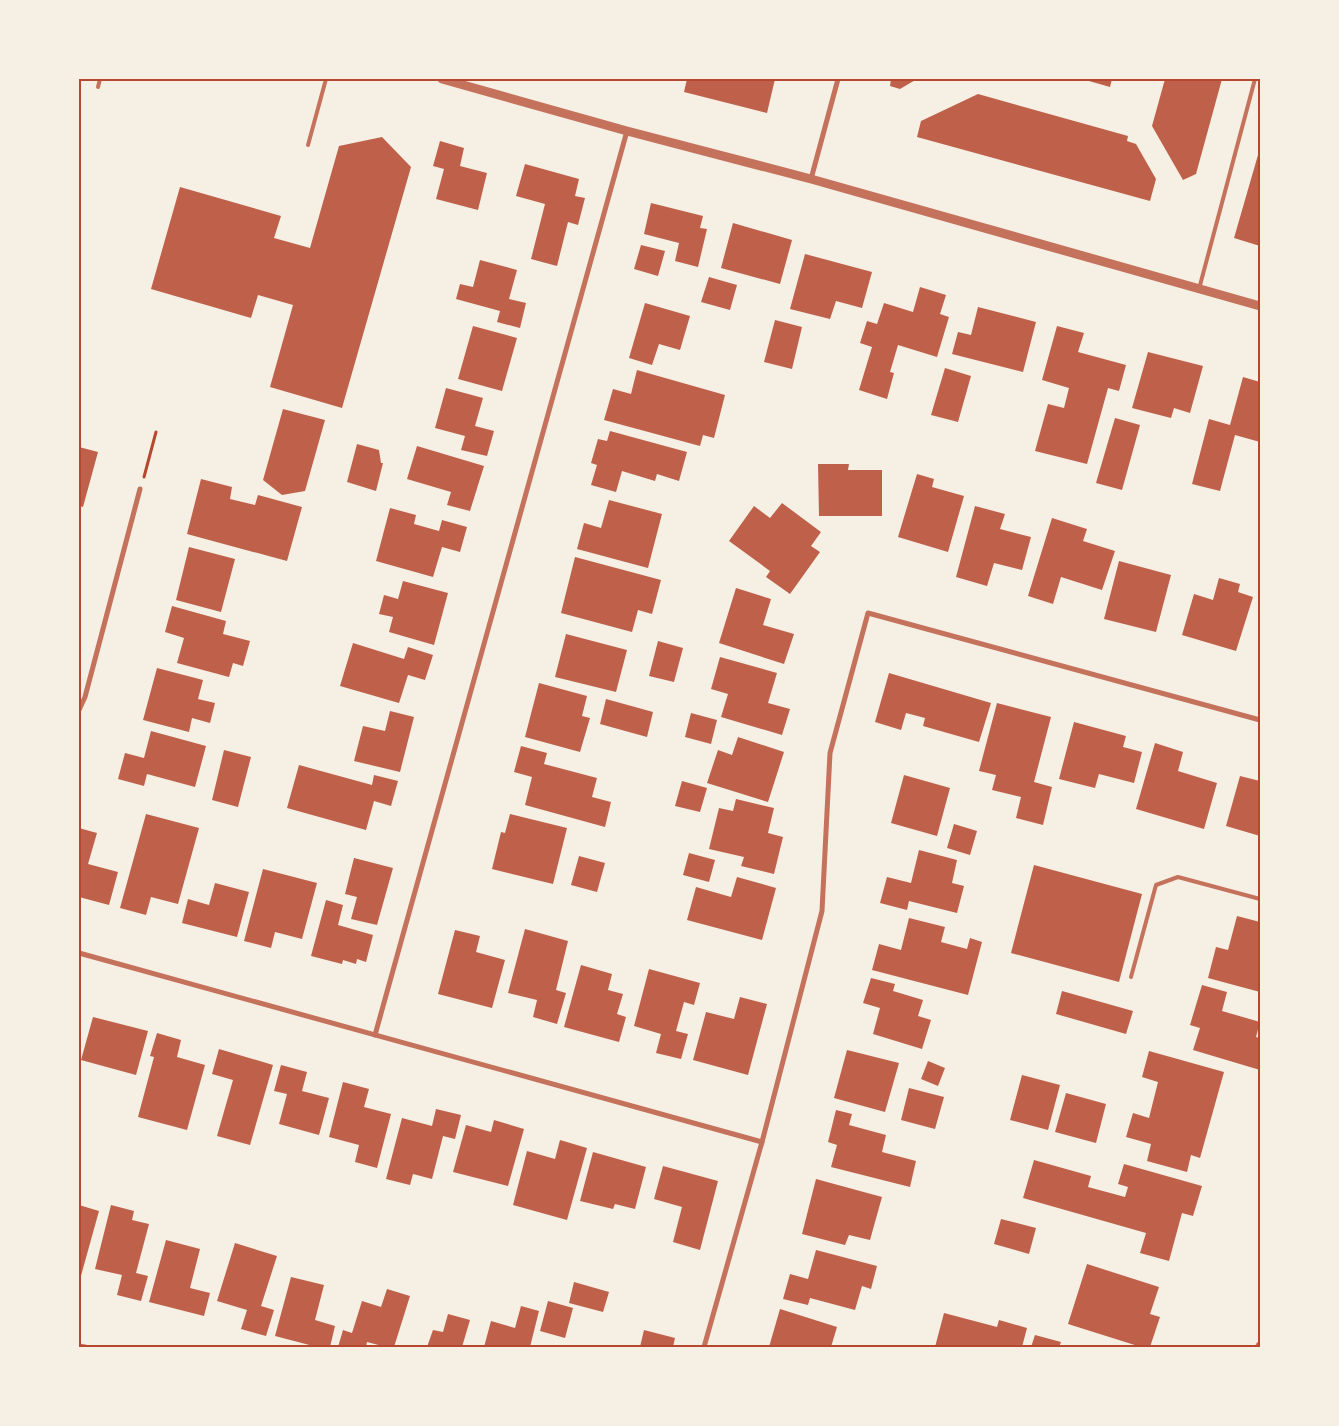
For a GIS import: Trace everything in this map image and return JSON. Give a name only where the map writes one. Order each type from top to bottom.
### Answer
[{"type":"street","points":[[442,79],[627,131],[811,179],[1260,306]]},
{"type":"street","points":[[811,179],[838,79]]},
{"type":"street","points":[[374,1035],[627,131]]},
{"type":"street","points":[[79,710],[85,697],[140,490]]},
{"type":"street","points":[[704,1347],[762,1142],[822,911],[830,753],[868,613],[1260,720]]},
{"type":"street","points":[[79,953],[762,1142]]},
{"type":"street","points":[[79,1346],[85,1347]]},
{"type":"lane","points":[[98,88],[100,79]]},
{"type":"lane","points":[[308,144],[326,79]]},
{"type":"lane","points":[[1199,290],[1255,79]]},
{"type":"lane","points":[[1131,977],[1156,885],[1178,877],[1260,899]]},
{"type":"path","points":[[140,490],[156,432]]},
{"type":"building","points":[[687,79],[775,79],[767,113],[684,92]]},
{"type":"building","points":[[891,79],[917,79],[900,89],[890,86]]},
{"type":"building","points":[[1082,79],[1112,79],[1110,87]]},
{"type":"building","points":[[1165,79],[1222,79],[1196,174],[1183,180],[1152,126]]},
{"type":"building","points":[[978,94],[1128,136],[1127,141],[1136,144],[1156,179],[1150,201],[917,137],[921,121]]},
{"type":"building","points":[[382,137],[411,167],[342,408],[270,387],[293,305],[258,295],[251,318],[151,289],[180,187],[281,216],[274,238],[310,248],[339,146]]},
{"type":"building","points":[[440,141],[464,148],[460,166],[487,173],[478,210],[436,199],[444,169],[433,166]]},
{"type":"building","points":[[1260,148],[1260,246],[1234,238]]},
{"type":"building","points":[[525,164],[579,179],[575,196],[585,198],[578,225],[568,222],[557,266],[531,259],[545,204],[516,196]]},
{"type":"building","points":[[651,203],[703,216],[700,228],[707,229],[698,267],[675,261],[679,243],[644,234]]},
{"type":"building","points":[[733,223],[792,240],[780,284],[721,268]]},
{"type":"building","points":[[641,245],[665,251],[658,276],[634,269]]},
{"type":"building","points":[[805,254],[872,272],[862,308],[836,301],[830,319],[790,309]]},
{"type":"building","points":[[480,260],[517,270],[509,299],[526,303],[520,328],[497,322],[500,311],[456,299],[460,284],[473,287]]},
{"type":"building","points":[[709,277],[737,285],[730,310],[701,302]]},
{"type":"building","points":[[920,287],[946,295],[940,314],[949,317],[937,357],[898,345],[890,372],[894,373],[887,399],[859,390],[872,347],[860,343],[867,321],[877,324],[884,303],[913,312]]},
{"type":"building","points":[[645,303],[690,316],[680,350],[659,344],[652,365],[629,358]]},
{"type":"building","points":[[978,307],[1036,322],[1023,372],[952,354],[958,332],[971,335]]},
{"type":"building","points":[[775,320],[802,327],[792,369],[764,362]]},
{"type":"building","points":[[473,326],[517,338],[502,391],[458,379]]},
{"type":"building","points":[[1057,326],[1084,333],[1078,352],[1126,365],[1119,391],[1108,388],[1087,464],[1035,451],[1048,404],[1064,408],[1069,388],[1042,380]]},
{"type":"building","points":[[1148,352],[1203,366],[1190,413],[1174,408],[1171,418],[1132,408]]},
{"type":"building","points":[[945,368],[971,376],[958,422],[931,415]]},
{"type":"building","points":[[637,370],[725,395],[714,438],[703,435],[700,446],[604,420],[613,389],[631,394]]},
{"type":"building","points":[[1243,377],[1260,382],[1260,442],[1235,435],[1220,491],[1192,484],[1209,419],[1230,425]]},
{"type":"building","points":[[446,388],[483,398],[475,426],[494,431],[487,456],[461,450],[465,436],[435,428]]},
{"type":"building","points":[[283,409],[325,420],[305,491],[282,495],[263,480]]},
{"type":"building","points":[[1115,418],[1140,425],[1122,490],[1096,483]]},
{"type":"building","points":[[610,431],[687,452],[679,481],[657,474],[655,481],[622,471],[616,492],[591,485],[597,465],[591,463],[598,439],[607,441]]},
{"type":"building","points":[[357,444],[379,450],[381,463],[383,463],[376,491],[347,482]]},
{"type":"building","points":[[417,446],[484,466],[470,511],[447,505],[451,492],[407,479]]},
{"type":"building","points":[[79,447],[98,452],[83,507],[79,506]]},
{"type":"building","points":[[818,464],[849,464],[848,470],[882,470],[882,516],[819,516]]},
{"type":"building","points":[[917,474],[934,479],[932,487],[964,496],[948,552],[898,537]]},
{"type":"building","points":[[201,479],[232,487],[230,499],[255,505],[258,495],[302,507],[287,561],[187,534]]},
{"type":"building","points":[[609,500],[662,514],[648,568],[577,549],[584,523],[601,528]]},
{"type":"building","points":[[782,503],[821,532],[811,546],[820,552],[790,594],[766,577],[770,571],[729,541],[754,506],[770,518]]},
{"type":"building","points":[[975,506],[1005,514],[1000,529],[1031,537],[1022,570],[994,563],[987,586],[956,577]]},
{"type":"building","points":[[390,508],[416,515],[414,524],[439,531],[442,520],[467,527],[460,552],[442,547],[433,577],[376,561]]},
{"type":"building","points":[[1052,518],[1087,529],[1083,541],[1115,551],[1102,590],[1061,577],[1053,604],[1028,596]]},
{"type":"building","points":[[189,547],[235,559],[221,612],[176,600]]},
{"type":"building","points":[[575,557],[661,580],[652,614],[638,610],[632,632],[561,613]]},
{"type":"building","points":[[1119,561],[1171,575],[1156,632],[1104,619]]},
{"type":"building","points":[[1219,578],[1240,584],[1238,592],[1253,597],[1236,651],[1182,635],[1194,594],[1213,600]]},
{"type":"building","points":[[403,581],[448,593],[434,645],[389,632],[393,617],[379,614],[384,595],[398,599]]},
{"type":"building","points":[[736,588],[771,599],[763,625],[794,634],[784,664],[719,643]]},
{"type":"building","points":[[172,606],[226,621],[223,634],[250,641],[243,666],[233,663],[229,677],[177,663],[184,638],[165,632]]},
{"type":"building","points":[[566,634],[627,650],[616,692],[555,677]]},
{"type":"building","points":[[658,641],[683,648],[674,682],[649,676]]},
{"type":"building","points":[[353,643],[404,659],[408,647],[433,655],[425,680],[408,675],[399,703],[340,686]]},
{"type":"building","points":[[720,657],[777,673],[768,703],[790,709],[782,735],[721,717],[728,694],[711,689]]},
{"type":"building","points":[[157,668],[203,680],[198,699],[215,703],[210,723],[192,718],[189,732],[143,720]]},
{"type":"building","points":[[889,673],[991,703],[979,742],[923,726],[925,718],[906,713],[901,730],[875,722]]},
{"type":"building","points":[[539,683],[587,696],[582,716],[590,718],[580,752],[525,737]]},
{"type":"building","points":[[606,699],[653,712],[647,737],[600,724]]},
{"type":"building","points":[[997,703],[1051,717],[1034,782],[1052,787],[1043,825],[1016,818],[1021,797],[992,790],[996,775],[979,771]]},
{"type":"building","points":[[390,711],[414,717],[400,772],[354,761],[363,726],[385,731]]},
{"type":"building","points":[[691,713],[717,720],[711,744],[685,737]]},
{"type":"building","points":[[1074,722],[1126,736],[1123,747],[1142,752],[1134,783],[1099,774],[1095,788],[1059,779]]},
{"type":"building","points":[[151,731],[206,746],[195,787],[147,774],[144,786],[118,779],[125,753],[144,758]]},
{"type":"building","points":[[738,737],[784,752],[768,802],[707,783],[718,750],[732,755]]},
{"type":"building","points":[[1155,743],[1183,752],[1178,771],[1217,783],[1204,829],[1136,809]]},
{"type":"building","points":[[521,746],[547,753],[544,764],[597,778],[592,797],[611,802],[605,827],[525,805],[532,777],[514,772]]},
{"type":"building","points":[[224,750],[251,757],[238,807],[212,800]]},
{"type":"building","points":[[299,765],[372,785],[374,775],[398,781],[391,806],[374,801],[366,830],[287,808]]},
{"type":"building","points":[[904,775],[950,788],[937,836],[891,823]]},
{"type":"building","points":[[1240,776],[1260,781],[1260,836],[1226,826]]},
{"type":"building","points":[[682,781],[707,788],[700,812],[675,806]]},
{"type":"building","points":[[736,799],[774,808],[768,833],[783,837],[774,874],[741,866],[744,857],[709,849],[719,808],[733,811]]},
{"type":"building","points":[[146,814],[199,828],[178,904],[151,897],[146,915],[120,908]]},
{"type":"building","points":[[510,814],[567,828],[553,884],[492,869],[501,832],[505,833]]},
{"type":"building","points":[[954,824],[977,831],[970,855],[947,848]]},
{"type":"building","points":[[79,828],[97,833],[88,864],[118,872],[109,905],[79,897]]},
{"type":"building","points":[[919,850],[957,860],[952,883],[964,886],[957,913],[909,901],[907,910],[880,903],[887,877],[911,883]]},
{"type":"building","points":[[689,853],[715,860],[709,882],[683,875]]},
{"type":"building","points":[[579,856],[605,863],[597,892],[571,885]]},
{"type":"building","points":[[354,858],[393,868],[377,925],[351,919],[357,897],[345,894]]},
{"type":"building","points":[[1034,865],[1142,894],[1119,982],[1011,953]]},
{"type":"building","points":[[263,869],[317,883],[302,939],[275,932],[271,948],[244,941]]},
{"type":"building","points":[[737,877],[776,888],[762,940],[687,920],[696,887],[731,897]]},
{"type":"building","points":[[215,883],[249,892],[237,937],[182,923],[188,899],[209,905]]},
{"type":"building","points":[[326,900],[343,905],[338,925],[373,935],[366,962],[357,959],[356,964],[343,960],[342,964],[311,956]]},
{"type":"building","points":[[1237,916],[1260,922],[1260,992],[1208,978],[1216,947],[1228,950]]},
{"type":"building","points":[[909,918],[945,927],[941,942],[967,949],[970,938],[982,942],[968,995],[872,970],[879,944],[901,950]]},
{"type":"building","points":[[525,929],[568,941],[556,990],[566,993],[557,1024],[533,1017],[537,1000],[508,993]]},
{"type":"building","points":[[455,930],[480,936],[476,952],[505,960],[492,1008],[438,994]]},
{"type":"building","points":[[581,965],[612,974],[608,990],[623,994],[617,1014],[626,1017],[619,1042],[564,1027]]},
{"type":"building","points":[[649,969],[700,983],[694,1005],[684,1002],[676,1031],[688,1034],[681,1059],[656,1053],[661,1034],[634,1026]]},
{"type":"building","points":[[871,978],[895,984],[893,991],[923,1000],[918,1016],[931,1020],[922,1049],[873,1034],[880,1008],[863,1003]]},
{"type":"building","points":[[1202,985],[1227,992],[1222,1011],[1260,1022],[1256,1037],[1260,1038],[1260,1070],[1193,1050],[1200,1028],[1190,1025]]},
{"type":"building","points":[[1062,991],[1133,1011],[1126,1034],[1056,1014]]},
{"type":"building","points":[[740,997],[767,1004],[748,1075],[693,1060],[706,1012],[734,1019]]},
{"type":"building","points":[[93,1017],[148,1031],[136,1075],[81,1060]]},
{"type":"building","points":[[157,1033],[181,1040],[177,1057],[205,1065],[187,1130],[138,1117],[154,1057],[150,1056]]},
{"type":"building","points":[[219,1049],[273,1065],[250,1145],[217,1136],[233,1080],[212,1074]]},
{"type":"building","points":[[847,1050],[899,1063],[885,1112],[834,1098]]},
{"type":"building","points":[[1149,1051],[1224,1072],[1200,1158],[1191,1155],[1187,1172],[1147,1161],[1151,1144],[1126,1137],[1133,1113],[1149,1118],[1158,1082],[1142,1077]]},
{"type":"building","points":[[928,1061],[945,1068],[938,1086],[921,1079]]},
{"type":"building","points":[[281,1065],[307,1072],[302,1091],[329,1098],[319,1135],[279,1124],[287,1094],[274,1091]]},
{"type":"building","points":[[1022,1075],[1060,1085],[1048,1130],[1010,1120]]},
{"type":"building","points":[[343,1082],[369,1089],[364,1107],[391,1114],[377,1168],[355,1162],[359,1145],[329,1137]]},
{"type":"building","points":[[909,1088],[944,1097],[935,1129],[901,1120]]},
{"type":"building","points":[[1066,1093],[1106,1104],[1096,1143],[1055,1132]]},
{"type":"building","points":[[436,1109],[461,1115],[455,1139],[443,1136],[432,1179],[413,1174],[410,1185],[386,1179],[402,1118],[432,1126]]},
{"type":"building","points":[[836,1110],[852,1114],[849,1125],[886,1135],[882,1152],[916,1161],[910,1187],[831,1167],[837,1145],[828,1142]]},
{"type":"building","points":[[494,1120],[524,1129],[508,1186],[453,1172],[466,1125],[491,1132]]},
{"type":"building","points":[[560,1140],[587,1148],[567,1220],[513,1205],[527,1151],[555,1159]]},
{"type":"building","points":[[593,1152],[646,1167],[635,1209],[615,1204],[613,1209],[580,1201]]},
{"type":"building","points":[[1034,1160],[1091,1176],[1088,1187],[1125,1197],[1128,1187],[1118,1184],[1124,1164],[1202,1186],[1193,1216],[1182,1213],[1169,1261],[1140,1253],[1146,1233],[1023,1198]]},
{"type":"building","points":[[663,1166],[718,1181],[700,1250],[673,1242],[682,1207],[654,1199]]},
{"type":"building","points":[[816,1179],[882,1197],[870,1240],[849,1235],[845,1245],[802,1234]]},
{"type":"building","points":[[79,1205],[99,1211],[79,1283]]},
{"type":"building","points":[[111,1205],[134,1211],[132,1220],[149,1224],[136,1273],[148,1276],[141,1301],[117,1295],[122,1275],[95,1269]]},
{"type":"building","points":[[1001,1219],[1036,1228],[1029,1254],[994,1244]]},
{"type":"building","points":[[166,1240],[200,1249],[190,1288],[210,1293],[204,1316],[149,1302]]},
{"type":"building","points":[[235,1243],[277,1256],[261,1306],[274,1310],[266,1336],[241,1329],[247,1310],[217,1301]]},
{"type":"building","points":[[816,1250],[877,1266],[871,1289],[862,1286],[855,1310],[810,1298],[808,1305],[783,1299],[790,1274],[808,1279]]},
{"type":"building","points":[[1087,1264],[1159,1287],[1150,1314],[1160,1317],[1150,1347],[1141,1347],[1068,1324]]},
{"type":"building","points":[[291,1277],[324,1285],[315,1320],[335,1326],[330,1347],[317,1347],[275,1336]]},
{"type":"building","points":[[574,1282],[609,1292],[603,1312],[569,1303]]},
{"type":"building","points":[[387,1289],[410,1296],[394,1347],[367,1342],[366,1347],[338,1347],[343,1330],[352,1333],[362,1301],[381,1307]]},
{"type":"building","points":[[548,1301],[573,1308],[565,1338],[540,1331]]},
{"type":"building","points":[[521,1306],[539,1311],[530,1347],[484,1347],[491,1321],[515,1328]]},
{"type":"building","points":[[780,1309],[837,1327],[831,1347],[769,1347]]},
{"type":"building","points":[[944,1313],[997,1327],[999,1320],[1027,1328],[1022,1347],[935,1347]]},
{"type":"building","points":[[448,1314],[470,1320],[462,1347],[427,1347],[433,1330],[443,1332]]},
{"type":"building","points":[[644,1330],[675,1338],[673,1347],[640,1347]]},
{"type":"building","points":[[1035,1335],[1061,1342],[1059,1347],[1031,1347]]}]
